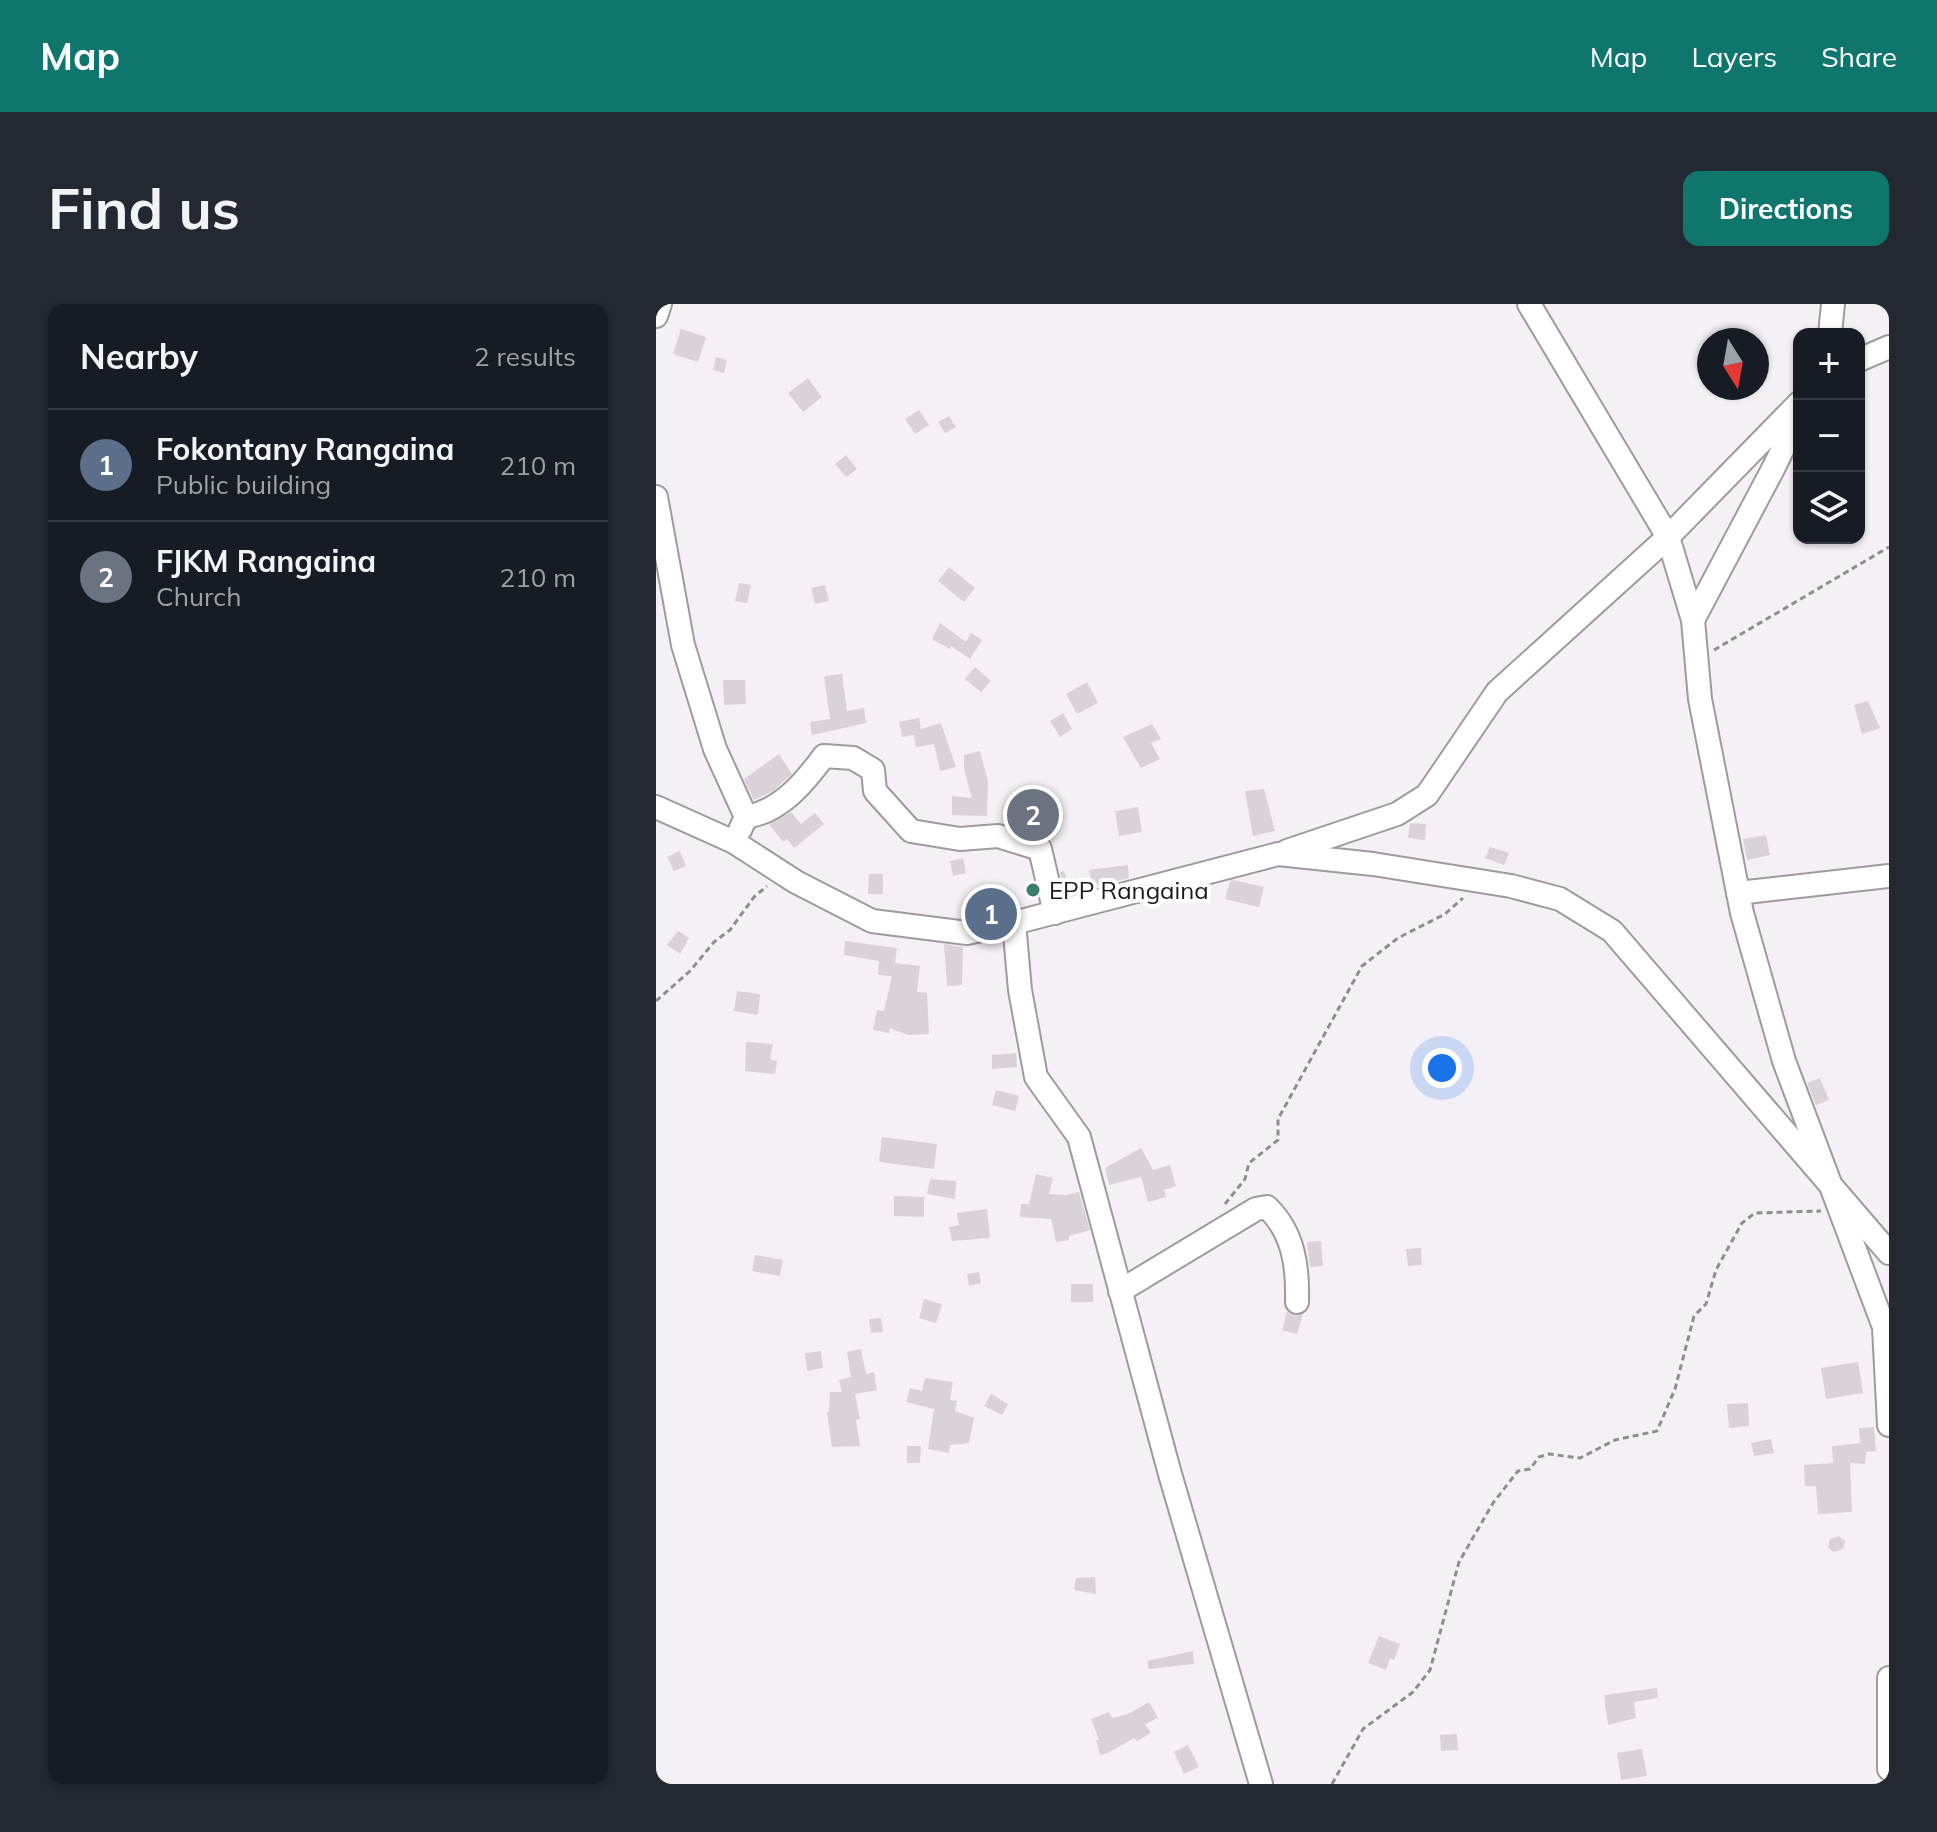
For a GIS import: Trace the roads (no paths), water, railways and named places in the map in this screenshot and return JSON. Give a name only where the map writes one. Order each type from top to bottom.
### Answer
[{"type":"street","points":[[656,316],[660,304]]},
{"type":"street","points":[[1529,304],[1668,537],[1693,620],[1700,699],[1738,893],[1784,1061],[1884,1327],[1889,1425]]},
{"type":"street","points":[[1831,328],[1833,304]]},
{"type":"street","points":[[1865,357],[1889,347]]},
{"type":"street","points":[[656,807],[734,842],[781,873],[872,921],[967,933],[1278,854],[1397,814],[1427,795],[1497,692],[1668,537],[1793,409]]},
{"type":"street","points":[[1693,620],[1773,469],[1793,424]]},
{"type":"street","points":[[656,497],[683,645],[715,749],[746,817]]},
{"type":"street","points":[[746,817],[763,814],[802,786],[824,756],[853,758],[873,770],[875,791],[911,831],[960,839],[998,836],[1040,849],[1055,913]]},
{"type":"street","points":[[734,842],[746,817]]},
{"type":"street","points":[[1278,854],[1373,864],[1560,899],[1612,931],[1837,1200],[1889,1253]]},
{"type":"street","points":[[1738,893],[1889,876]]},
{"type":"street","points":[[1014,923],[1020,990],[1036,1077],[1079,1137],[1178,1504],[1261,1784]]},
{"type":"street","points":[[1120,1291],[1256,1209],[1267,1207],[1276,1216],[1295,1254],[1297,1302]]},
{"type":"street","points":[[1889,1678],[1889,1769]]},
{"type":"place","name":"FJKM Rangaina","points":[[1033,815]]},
{"type":"place","name":"EPP Rangaina","points":[[1033,890]]},
{"type":"place","name":"Fokontany Rangaina","points":[[991,914]]}]
